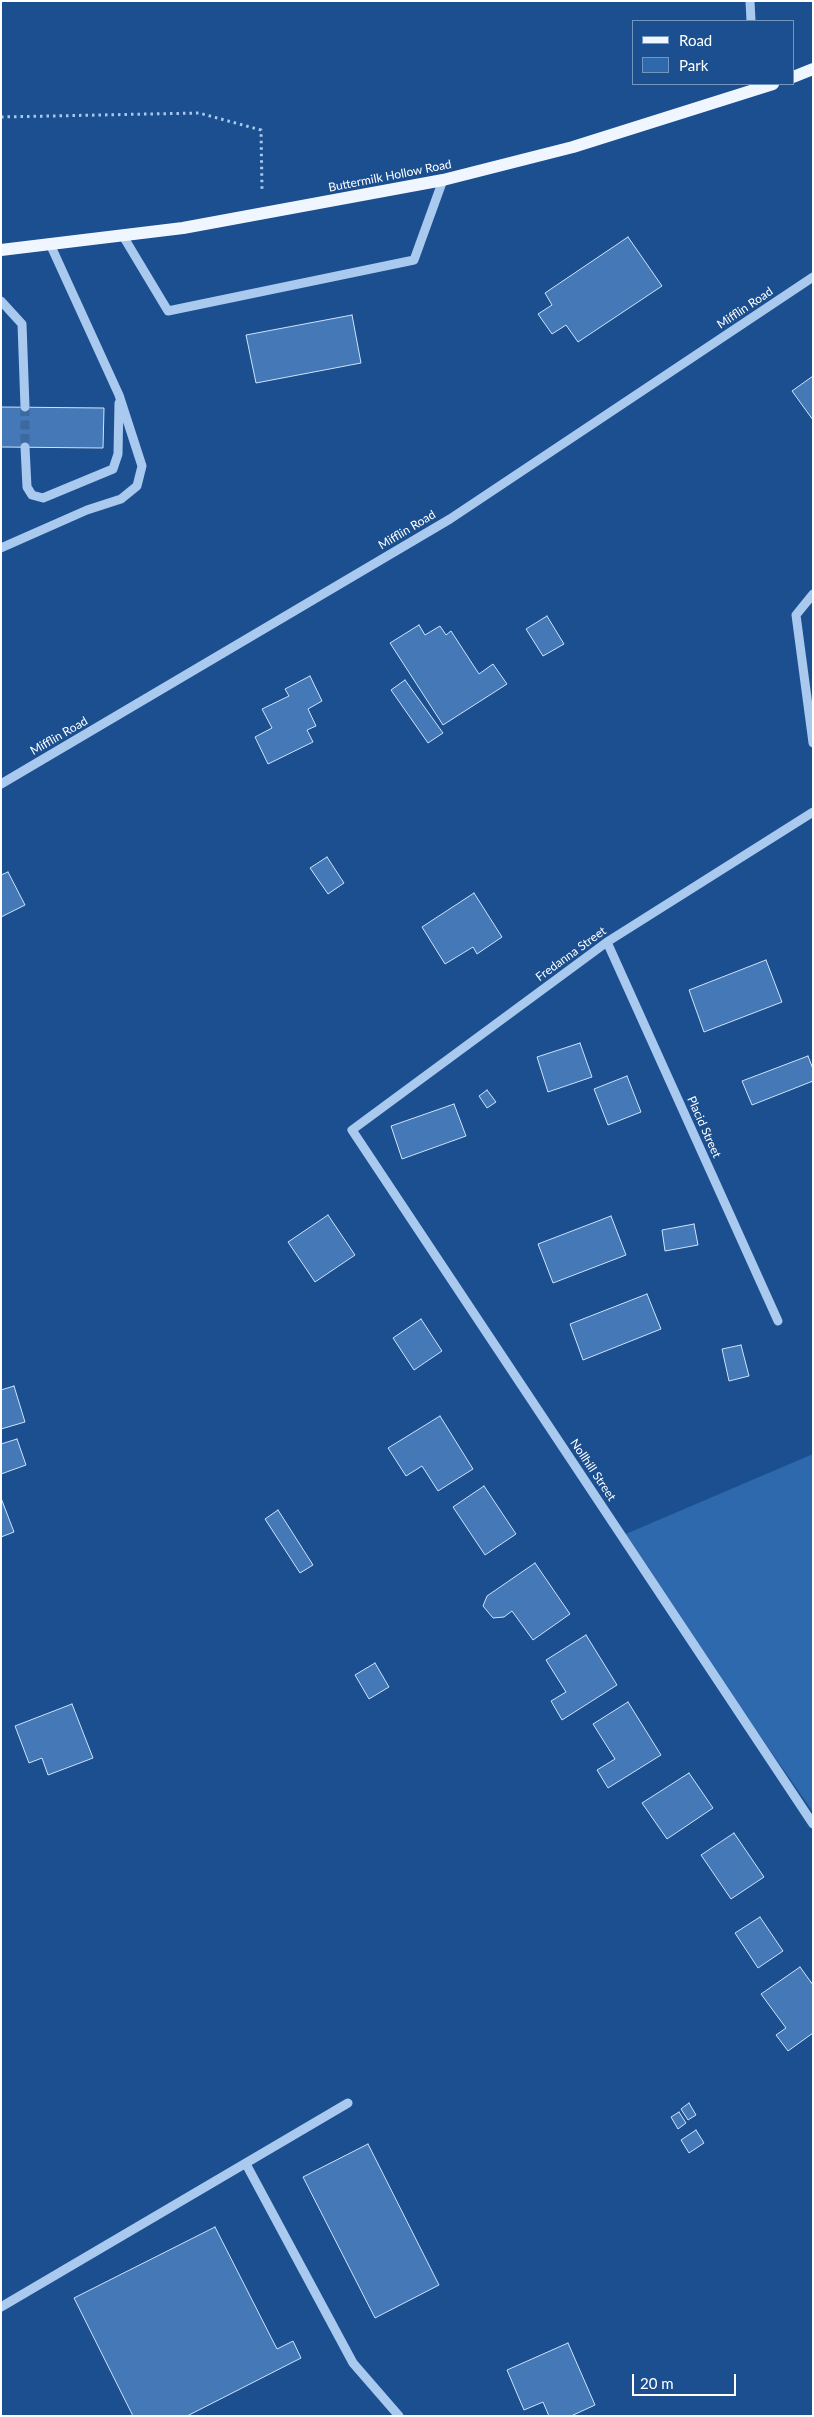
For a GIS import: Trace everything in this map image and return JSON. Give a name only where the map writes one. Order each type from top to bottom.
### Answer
[{"type":"main road","points":[[794,76],[813,69]]},
{"type":"main road","name":"Buttermilk Hollow Road","points":[[1,250],[183,228],[443,180],[573,147],[752,87],[766,85]]},
{"type":"street","points":[[750,1],[751,20]]},
{"type":"street","points":[[123,236],[168,311],[414,260],[443,180]]},
{"type":"street","points":[[1,548],[87,510],[121,499],[137,486],[142,466],[119,396],[50,244]]},
{"type":"street","name":"Mifflin Road","points":[[1,784],[450,519],[813,277]]},
{"type":"street","points":[[1,301],[22,324],[25,407]]},
{"type":"street","points":[[25,447],[27,487],[32,495],[43,498],[114,469],[118,454],[119,396]]},
{"type":"street","points":[[813,594],[796,615],[813,743]]},
{"type":"street","name":"Fredanna Street","points":[[352,1130],[607,942],[813,812]]},
{"type":"street","name":"Placid Street","points":[[607,942],[778,1321]]},
{"type":"street","name":"Nollhill Street","points":[[352,1130],[813,1824]]},
{"type":"street","points":[[1,2307],[348,2103]]},
{"type":"street","points":[[246,2164],[353,2363],[400,2416]]},
{"type":"path","points":[[1,117],[199,113],[261,130],[262,214]]},
{"type":"green space","points":[[813,1454],[813,1812],[621,1536]]},
{"type":"building","points":[[628,237],[662,286],[578,342],[566,325],[552,334],[538,314],[552,305],[545,293]]},
{"type":"building","points":[[352,315],[361,363],[256,383],[246,335]]},
{"type":"building","points":[[813,376],[813,420],[792,391]]},
{"type":"building","points":[[1,407],[104,408],[103,448],[1,447]]},
{"type":"building","points":[[547,616],[564,644],[543,656],[526,629]]},
{"type":"building","points":[[419,625],[425,635],[440,626],[446,635],[451,631],[479,674],[493,664],[507,684],[443,725],[390,643]]},
{"type":"building","points":[[310,676],[322,701],[308,709],[316,726],[307,730],[313,742],[268,764],[255,737],[272,728],[262,709],[289,696],[285,689]]},
{"type":"building","points":[[405,680],[443,733],[428,743],[391,690]]},
{"type":"building","points":[[327,857],[344,883],[328,894],[310,868]]},
{"type":"building","points":[[8,872],[25,905],[1,917],[1,875]]},
{"type":"building","points":[[474,893],[502,937],[477,954],[473,947],[445,964],[422,927]]},
{"type":"building","points":[[766,960],[782,1002],[704,1032],[689,990]]},
{"type":"building","points":[[580,1043],[592,1077],[548,1092],[537,1057]]},
{"type":"building","points":[[808,1056],[813,1069],[813,1081],[752,1105],[742,1081]]},
{"type":"building","points":[[627,1076],[641,1112],[608,1125],[594,1089]]},
{"type":"building","points":[[487,1090],[496,1102],[487,1108],[479,1096]]},
{"type":"building","points":[[454,1104],[466,1136],[402,1159],[391,1126]]},
{"type":"building","points":[[328,1215],[355,1255],[315,1282],[288,1242]]},
{"type":"building","points":[[611,1216],[626,1255],[553,1283],[538,1244]]},
{"type":"building","points":[[694,1224],[698,1245],[665,1251],[662,1230]]},
{"type":"building","points":[[647,1294],[661,1329],[583,1360],[570,1324]]},
{"type":"building","points":[[421,1319],[442,1351],[414,1370],[393,1338]]},
{"type":"building","points":[[741,1345],[749,1376],[729,1381],[722,1349]]},
{"type":"building","points":[[14,1386],[25,1422],[1,1429],[1,1390]]},
{"type":"building","points":[[440,1416],[473,1469],[438,1491],[422,1466],[406,1476],[388,1448]]},
{"type":"building","points":[[17,1439],[26,1465],[1,1474],[1,1444]]},
{"type":"building","points":[[484,1486],[516,1534],[485,1555],[453,1507]]},
{"type":"building","points":[[1,1498],[14,1532],[1,1537]]},
{"type":"building","points":[[278,1510],[313,1565],[300,1573],[265,1519]]},
{"type":"building","points":[[535,1563],[570,1614],[533,1640],[512,1611],[504,1617],[493,1618],[483,1606],[487,1596]]},
{"type":"building","points":[[586,1635],[617,1685],[562,1720],[551,1701],[566,1692],[546,1660]]},
{"type":"building","points":[[375,1663],[389,1687],[369,1699],[355,1675]]},
{"type":"building","points":[[628,1702],[661,1755],[608,1788],[597,1770],[615,1759],[593,1724]]},
{"type":"building","points":[[72,1704],[93,1758],[48,1775],[42,1758],[29,1763],[15,1726]]},
{"type":"building","points":[[689,1773],[713,1808],[667,1839],[642,1803]]},
{"type":"building","points":[[734,1833],[764,1877],[731,1899],[701,1855]]},
{"type":"building","points":[[760,1917],[783,1951],[758,1968],[735,1933]]},
{"type":"building","points":[[800,1967],[813,1985],[813,2033],[788,2051],[776,2035],[786,2028],[761,1994]]},
{"type":"building","points":[[689,2103],[696,2115],[688,2120],[681,2109]]},
{"type":"building","points":[[679,2112],[686,2123],[678,2129],[671,2117]]},
{"type":"building","points":[[696,2130],[704,2143],[689,2153],[681,2140]]},
{"type":"building","points":[[368,2144],[439,2285],[375,2318],[303,2177]]},
{"type":"building","points":[[215,2227],[277,2349],[293,2341],[301,2358],[187,2416],[133,2416],[74,2298]]},
{"type":"building","points":[[568,2343],[595,2405],[571,2416],[549,2416],[543,2402],[524,2410],[507,2370]]},
{"type":"tunnel","points":[[25,407],[25,447]]}]
